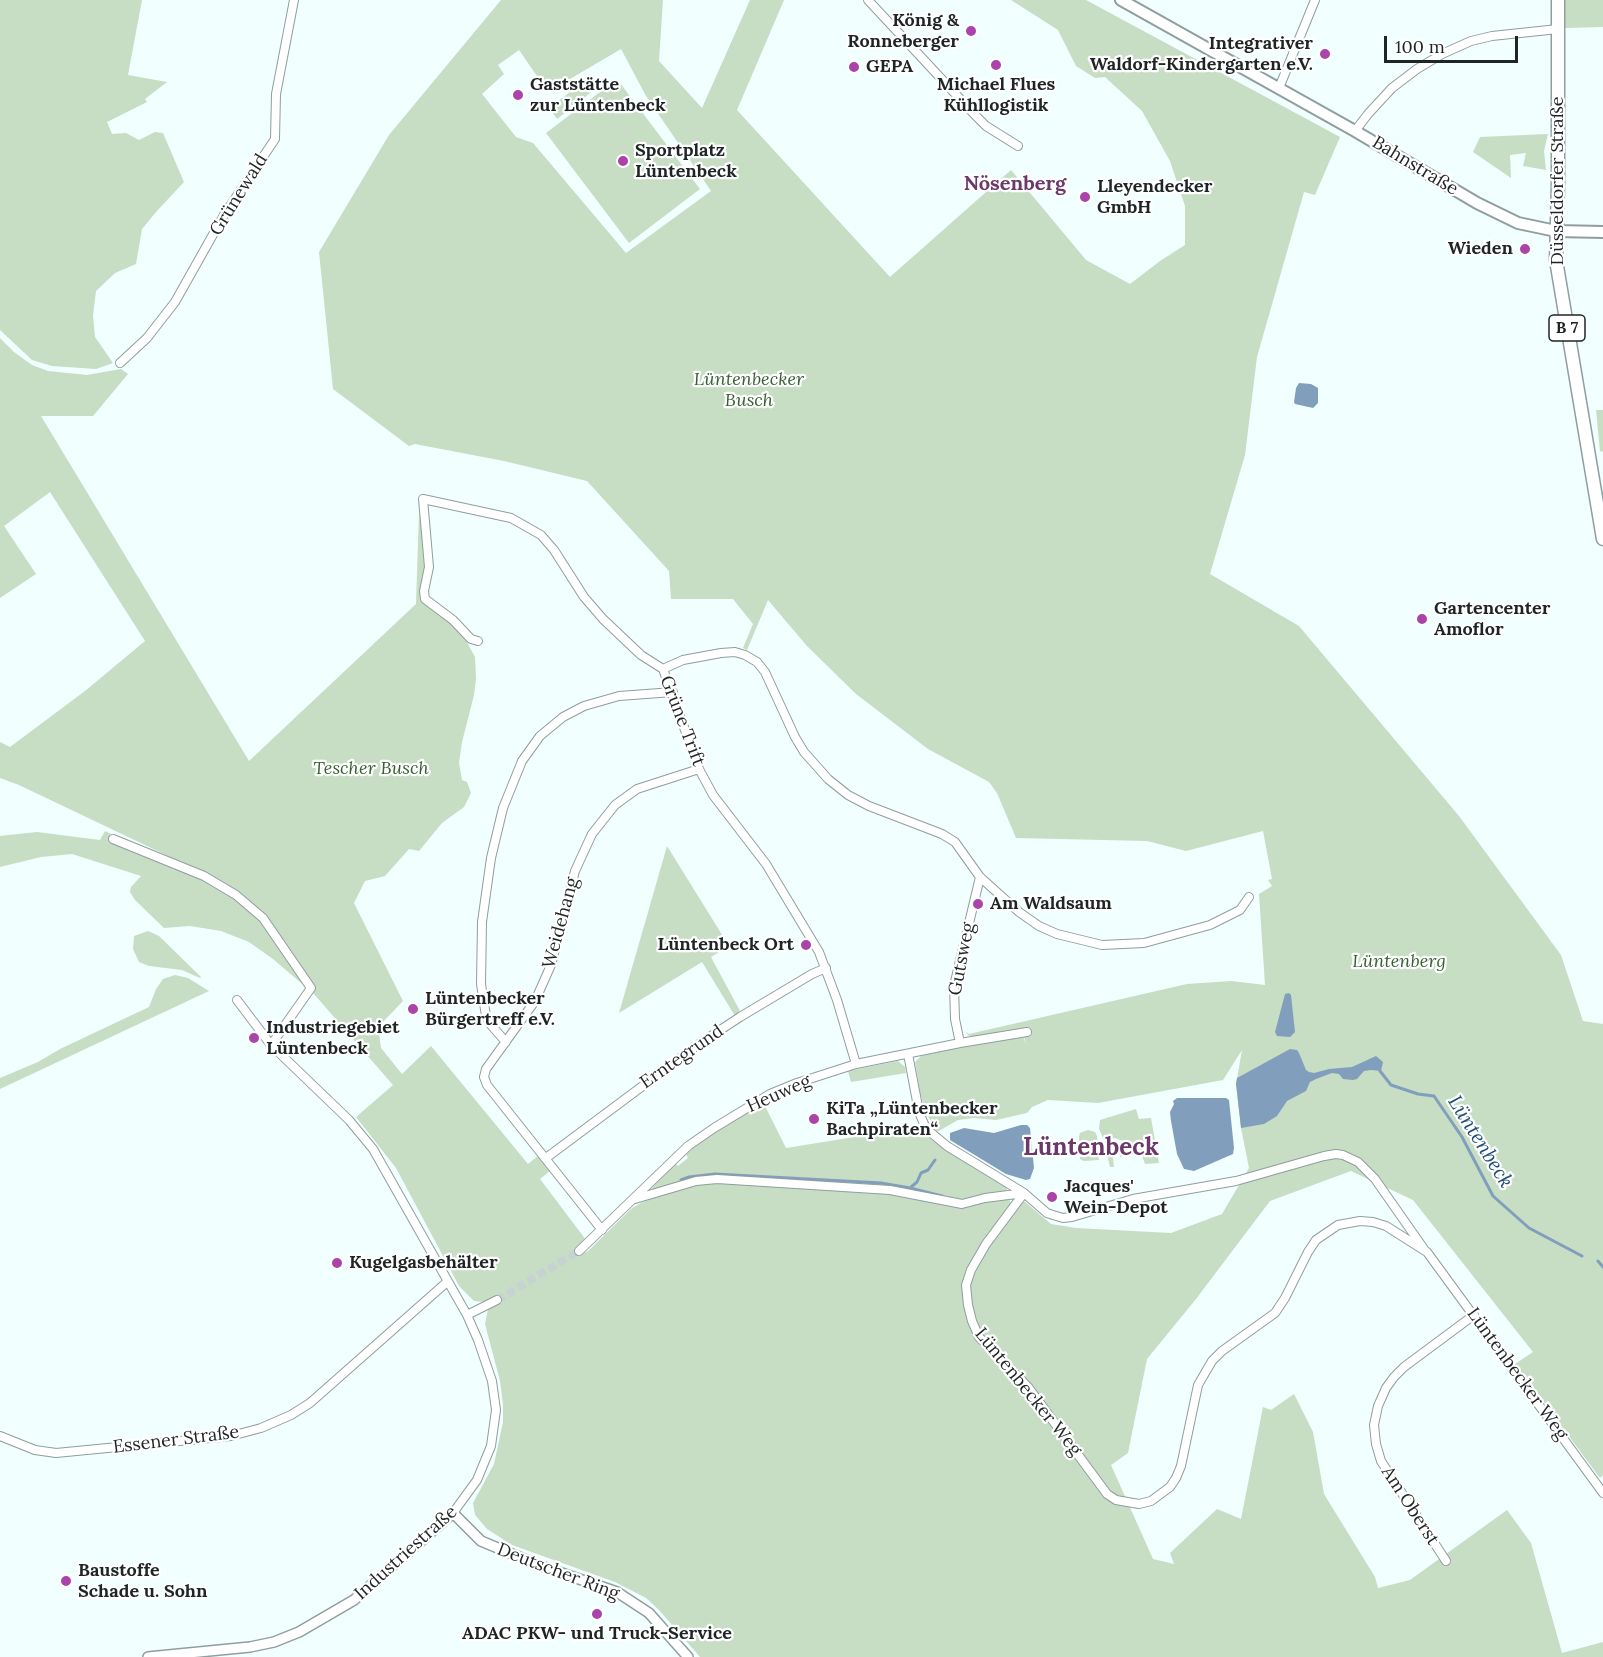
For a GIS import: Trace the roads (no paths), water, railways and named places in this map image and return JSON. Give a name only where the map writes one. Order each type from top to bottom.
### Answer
[{"type":"main road","name":"Bahnstraße","points":[[1121,0],[1518,223],[1556,231],[1603,232]]},
{"type":"main road","name":"Düsseldorfer Straße","points":[[1558,0],[1556,260],[1603,539]]},
{"type":"street","name":"Grünewald","points":[[120,363],[147,338],[175,302],[224,215],[274,139],[276,94],[294,0]]},
{"type":"street","points":[[868,0],[986,126],[1018,146]]},
{"type":"street","points":[[1278,88],[1315,0]]},
{"type":"street","points":[[1355,131],[1392,88],[1442,54],[1492,36],[1558,29]]},
{"type":"street","name":"Grüne Trift","points":[[478,641],[471,639],[453,620],[425,599],[424,591],[429,567],[423,499],[511,518],[541,535],[584,597],[603,619],[641,655],[663,669],[699,769],[713,795],[766,864],[787,896],[826,968],[856,1064]]},
{"type":"street","points":[[663,669],[683,660],[721,653],[735,652],[757,662],[765,672],[804,752],[828,779],[848,795],[869,806],[942,834],[955,842],[980,877],[1019,912],[1039,926],[1075,940],[1102,945],[1144,943],[1210,925],[1240,910],[1249,897]]},
{"type":"street","points":[[506,1042],[490,1025],[486,1016],[481,984],[482,922],[491,858],[503,808],[522,761],[540,736],[563,717],[584,706],[619,696],[673,692]]},
{"type":"street","name":"Weidehang","points":[[602,1230],[487,1085],[484,1077],[486,1069],[535,1001],[551,965],[575,871],[592,834],[615,805],[637,789],[699,769]]},
{"type":"street","points":[[113,839],[204,876],[236,895],[263,918],[310,988],[271,1045]]},
{"type":"street","name":"Gutsweg","points":[[960,1043],[955,1019],[954,986],[980,877]]},
{"type":"street","name":"Erntegrund","points":[[546,1158],[699,1044],[740,1017],[826,968]]},
{"type":"street","name":"Industriestraße","points":[[148,1657],[250,1647],[274,1642],[299,1632],[354,1600],[453,1513],[477,1480],[484,1464],[491,1446],[496,1410],[492,1381],[468,1315],[447,1282],[373,1149],[349,1120],[271,1045],[237,1000]]},
{"type":"street","name":"Heuweg","points":[[579,1251],[688,1146],[746,1107],[770,1094],[856,1064],[1027,1032]]},
{"type":"street","points":[[908,1054],[919,1112],[929,1131],[947,1146],[1024,1193],[1047,1213],[1063,1218],[1072,1217],[1132,1199],[1236,1181],[1324,1156],[1342,1155],[1358,1162],[1374,1179],[1427,1252]]},
{"type":"street","points":[[634,1200],[696,1181],[717,1179],[890,1190],[962,1204],[984,1198],[1024,1193]]},
{"type":"street","name":"Lüntenbecker Weg","points":[[1024,1193],[986,1244],[971,1270],[966,1286],[972,1321],[979,1337],[1029,1388],[1107,1494],[1116,1500],[1139,1504],[1151,1501],[1170,1488],[1181,1466],[1198,1385],[1204,1372],[1222,1351],[1275,1313],[1308,1252],[1322,1236],[1338,1225],[1349,1222],[1373,1222],[1386,1226],[1427,1252],[1603,1493]]},
{"type":"street","name":"Essener Straße","points":[[0,1436],[35,1450],[57,1454],[231,1436],[261,1428],[291,1416],[310,1403],[447,1282]]},
{"type":"street","points":[[468,1315],[497,1300]]},
{"type":"street","name":"Am Oberst","points":[[1446,1561],[1381,1461],[1374,1425],[1378,1406],[1394,1377],[1474,1315]]},
{"type":"street","name":"Deutscher Ring","points":[[453,1513],[481,1541],[541,1566],[617,1592],[649,1613],[688,1657]]},
{"type":"water","points":[[1299,383],[1311,384],[1318,388],[1318,403],[1313,408],[1295,404],[1296,388]]},
{"type":"water","points":[[1289,993],[1295,1032],[1290,1037],[1277,1036],[1275,1032],[1285,994]]},
{"type":"water","points":[[1290,1049],[1297,1050],[1306,1070],[1314,1073],[1352,1067],[1376,1056],[1383,1062],[1381,1071],[1364,1071],[1357,1079],[1343,1079],[1339,1074],[1332,1073],[1316,1079],[1310,1082],[1306,1091],[1287,1101],[1277,1116],[1264,1124],[1241,1128],[1237,1078]]},
{"type":"water","points":[[1177,1098],[1226,1098],[1229,1100],[1233,1154],[1194,1171],[1184,1169],[1177,1154],[1170,1112],[1173,1101]]},
{"type":"water","points":[[1027,1125],[1030,1128],[1034,1168],[1030,1179],[1026,1180],[1006,1174],[950,1140],[950,1133],[964,1128],[994,1133]]},
{"type":"waterway","name":"Lüntenbeck","points":[[1380,1071],[1391,1085],[1418,1094],[1434,1096],[1462,1137],[1493,1196],[1529,1228],[1582,1256]]},
{"type":"waterway","points":[[681,1180],[715,1174],[881,1183],[910,1188],[935,1160]]},
{"type":"waterway","points":[[910,1188],[942,1196]]},
{"type":"waterway","name":"Lüntenbeck","points":[[1598,1261],[1603,1267]]},
{"type":"tunnel","points":[[497,1300],[579,1251]]},
{"type":"place","name":"König & Ronneberger","points":[[971,31]]},
{"type":"place","name":"Integrativer Waldorf-Kindergarten e.V.","points":[[1325,54]]},
{"type":"place","name":"Michael Flues Kühllogistik","points":[[996,65]]},
{"type":"place","name":"GEPA","points":[[854,67]]},
{"type":"place","name":"Gaststätte zur Lüntenbeck","points":[[518,95]]},
{"type":"place","name":"Sportplatz Lüntenbeck","points":[[623,161]]},
{"type":"place","name":"Lleyendecker GmbH","points":[[1085,197]]},
{"type":"place","name":"Wieden","points":[[1525,249]]},
{"type":"place","name":"Gartencenter Amoflor","points":[[1422,619]]},
{"type":"place","name":"Am Waldsaum","points":[[978,904]]},
{"type":"place","name":"Lüntenbeck Ort","points":[[806,945]]},
{"type":"place","name":"Lüntenbecker Bürgertreff e.V.","points":[[413,1009]]},
{"type":"place","name":"Industriegebiet Lüntenbeck","points":[[254,1038]]},
{"type":"place","name":"KiTa „Lüntenbecker Bachpiraten“","points":[[814,1119]]},
{"type":"place","name":"Jacques' Wein-Depot","points":[[1052,1197]]},
{"type":"place","name":"Kugelgasbehälter","points":[[337,1263]]},
{"type":"place","name":"Baustoffe Schade u. Sohn","points":[[66,1581]]},
{"type":"place","name":"ADAC PKW- und Truck-Service","points":[[597,1614]]},
{"type":"district","name":"Nösenberg","points":[[1015,184]]},
{"type":"district","name":"Lüntenbeck","points":[[1091,1148]]},
{"type":"park label","name":"Lüntenbecker Busch","points":[[749,390]]},
{"type":"park label","name":"Tescher Busch","points":[[371,769]]},
{"type":"park label","name":"Lüntenberg","points":[[1399,962]]}]
